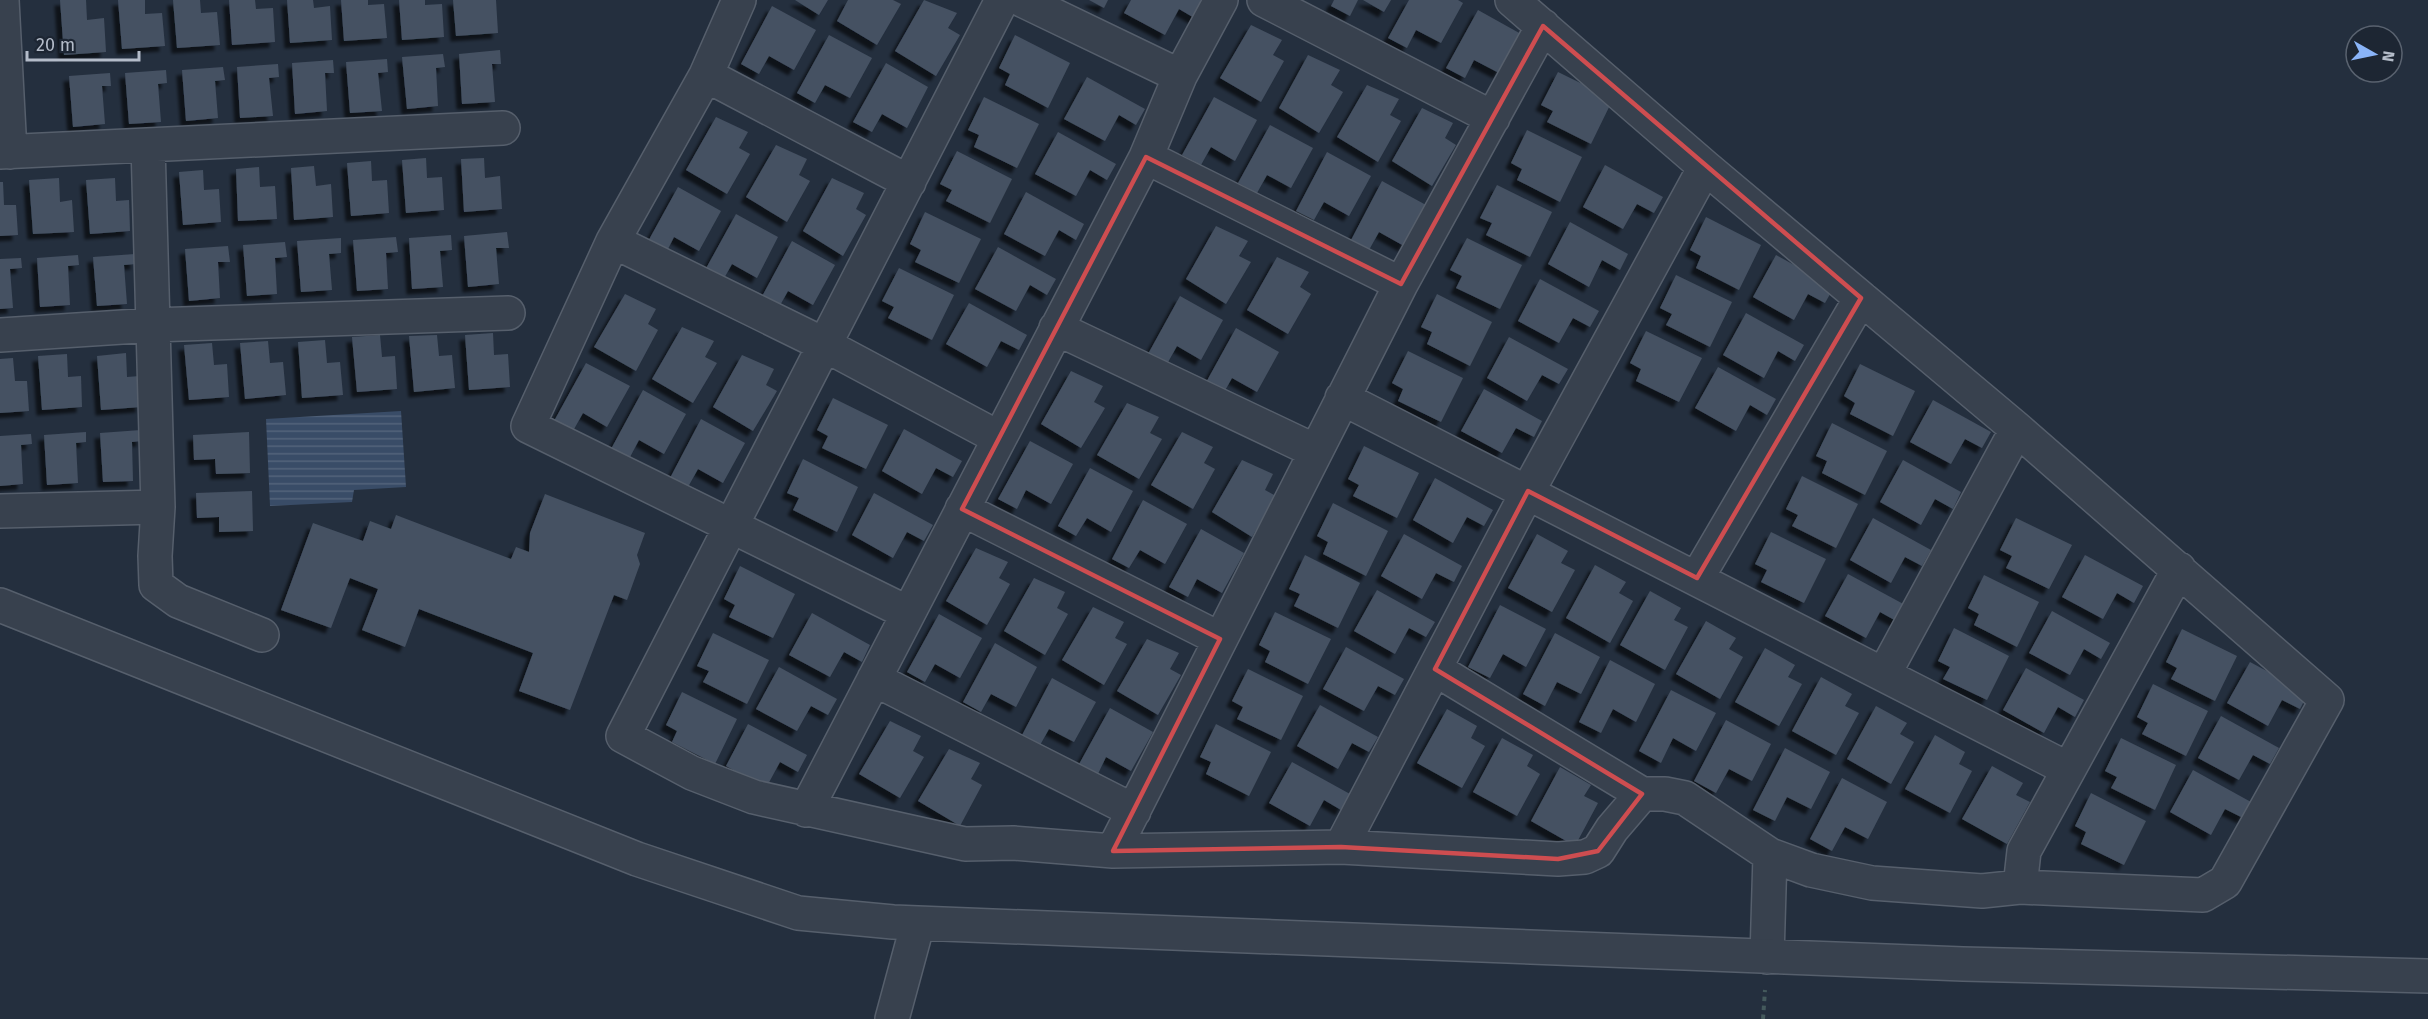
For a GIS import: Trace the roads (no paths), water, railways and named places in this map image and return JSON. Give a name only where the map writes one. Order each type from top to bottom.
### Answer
[{"type":"street","points":[[2,0],[5,152],[502,128]]},
{"type":"street","points":[[739,0],[706,75],[613,241],[528,426],[908,613]]},
{"type":"street","points":[[1002,0],[623,736],[702,777],[754,797],[965,844],[1013,843],[1113,851],[1341,847],[1558,859],[1585,857],[1598,851],[1612,829],[1642,794]]},
{"type":"street","points":[[1023,0],[1180,76]]},
{"type":"street","points":[[806,810],[1146,157],[1180,76],[1221,0]]},
{"type":"street","points":[[1264,0],[1493,118]]},
{"type":"street","points":[[1435,669],[1642,794],[1665,794],[1685,798],[1770,855],[1811,870],[1872,883],[1982,891],[2020,887],[2203,895],[2225,882],[2327,700],[2179,568],[1705,167],[1512,0]]},
{"type":"street","points":[[1113,851],[1401,284],[1543,26]]},
{"type":"street","points":[[706,75],[909,182]]},
{"type":"street","points":[[148,145],[158,507],[156,585],[178,601],[262,635]]},
{"type":"street","points":[[1146,157],[1401,284]]},
{"type":"street","points":[[1341,847],[1528,491],[1705,167]]},
{"type":"street","points":[[613,241],[825,345],[999,438]]},
{"type":"street","points":[[1697,578],[1861,298]]},
{"type":"street","points":[[0,335],[153,325],[508,312]]},
{"type":"street","points":[[1056,328],[1315,451]]},
{"type":"street","points":[[1342,398],[1528,491],[2068,769]]},
{"type":"street","points":[[1884,674],[2017,429]]},
{"type":"street","points":[[0,511],[158,507]]},
{"type":"street","points":[[962,509],[1220,639]]},
{"type":"street","points":[[2020,887],[2024,851],[2179,568]]},
{"type":"street","points":[[0,605],[637,860],[798,913],[918,923],[1767,957],[2428,976]]},
{"type":"street","points":[[874,679],[1134,811]]},
{"type":"street","points":[[1767,957],[1770,855]]},
{"type":"street","points":[[892,1019],[918,923]]},
{"type":"water","points":[[401,411],[406,487],[354,490],[352,502],[270,506],[266,419]]}]
